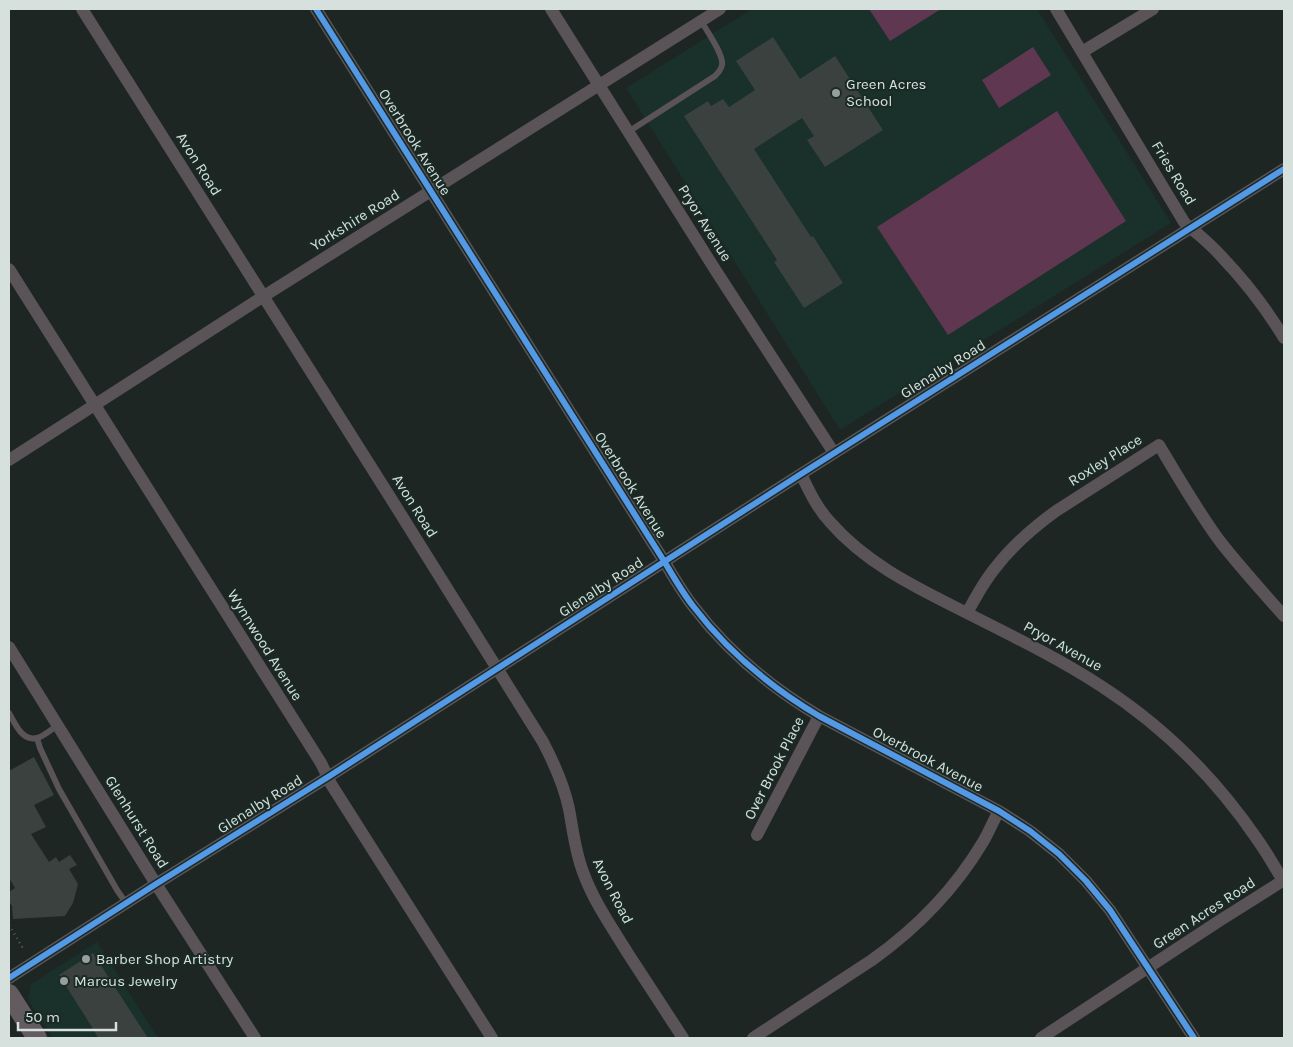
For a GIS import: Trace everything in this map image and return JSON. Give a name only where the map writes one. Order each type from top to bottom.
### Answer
[{"type":"main road","points":[[9,994],[37,1038]]},
{"type":"street","name":"Avon Road","points":[[82,9],[543,742],[553,761],[565,795],[578,855],[592,892],[608,922],[683,1038]]},
{"type":"street","name":"Overbrook Avenue","points":[[316,9],[664,562],[708,625],[744,663],[775,688],[819,716],[999,810],[1059,854],[1086,881],[1110,910],[1194,1038]]},
{"type":"street","name":"Pryor Avenue","points":[[551,9],[716,271],[834,453]]},
{"type":"street","name":"Yorkshire Road","points":[[9,460],[264,296],[720,9]]},
{"type":"street","name":"Fries Road","points":[[1056,9],[1181,218],[1189,229],[1198,234],[1220,254],[1246,284],[1270,315],[1284,338]]},
{"type":"street","points":[[1082,52],[1153,9]]},
{"type":"street","name":"Glenalby Road","points":[[9,978],[328,777],[800,474],[1284,169]]},
{"type":"street","name":"Wynnwood Avenue","points":[[9,269],[492,1038]]},
{"type":"street","name":"Roxley Place","points":[[966,613],[996,567],[1020,540],[1056,511],[1159,445],[1193,502],[1218,538],[1245,573],[1284,616]]},
{"type":"street","name":"Pryor Avenue","points":[[800,474],[812,497],[830,523],[879,565],[906,582],[1071,668],[1132,708],[1160,731],[1213,782],[1258,840],[1284,881]]},
{"type":"street","name":"Glenhurst Road","points":[[9,648],[156,884],[255,1038]]},
{"type":"street","name":"Over Brook Place","points":[[757,835],[819,716]]},
{"type":"street","points":[[752,1038],[872,960],[918,924],[964,871],[983,842],[999,810]]},
{"type":"street","name":"Green Acres Road","points":[[1041,1038],[1284,881]]},
{"type":"lane","points":[[628,132],[715,76],[720,70],[723,64],[721,56],[701,21]]},
{"type":"lane","points":[[9,714],[18,730],[28,738],[37,738],[58,725]]},
{"type":"lane","points":[[37,738],[59,789],[126,903]]},
{"type":"path","points":[[9,925],[24,950]]},
{"type":"shaded area","points":[[752,9],[1037,9],[1171,223],[840,430],[626,88]]},
{"type":"shaded area","points":[[869,9],[941,9],[890,41]]},
{"type":"shaded area","points":[[1033,47],[1051,75],[999,108],[982,80]]},
{"type":"shaded area","points":[[1057,111],[1126,221],[948,335],[877,227]]},
{"type":"shaded area","points":[[97,942],[158,1038],[53,1038],[28,1000],[31,984]]},
{"type":"building","points":[[773,37],[800,79],[835,56],[883,130],[825,167],[807,140],[814,136],[802,118],[754,149],[843,283],[804,308],[774,262],[777,260],[684,116],[708,101],[711,106],[723,99],[729,107],[755,90],[736,61]]},
{"type":"building","points":[[34,757],[54,795],[34,805],[46,827],[31,834],[49,862],[56,857],[59,862],[70,855],[77,865],[69,869],[78,884],[73,903],[65,916],[13,919],[12,906],[9,901],[9,892],[15,888],[9,878],[9,771]]},
{"type":"building","points":[[93,953],[148,1038],[98,1038],[59,975]]},
{"type":"cycle path","points":[[316,9],[681,590],[706,623],[735,653],[767,681],[801,705],[999,811],[1030,831],[1059,854],[1086,881],[1110,910],[1194,1038]]},
{"type":"cycle path","points":[[9,978],[1284,169]]},
{"type":"place","name":"Green Acres School","points":[[836,93]]},
{"type":"place","name":"Barber Shop Artistry","points":[[86,959]]},
{"type":"place","name":"Marcus Jewelry","points":[[64,981]]}]
